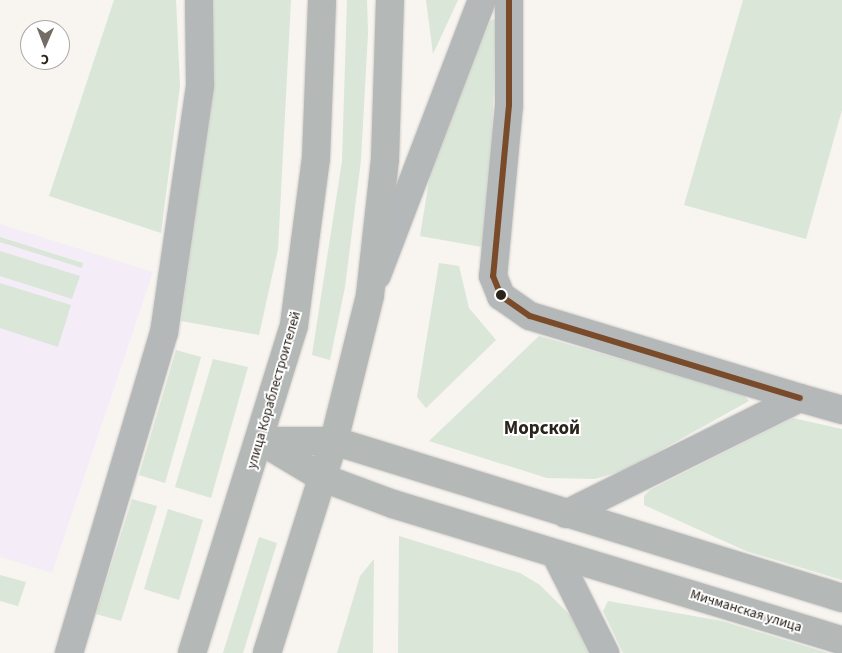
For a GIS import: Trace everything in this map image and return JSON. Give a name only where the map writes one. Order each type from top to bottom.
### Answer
[{"type":"main road","name":"улица Кораблестроителей","points":[[192,653],[261,442],[284,364],[302,280],[316,158],[322,0]]},
{"type":"main road","points":[[267,653],[334,442],[370,295],[385,159],[390,0]]},
{"type":"main road","points":[[261,442],[334,442],[842,598]]},
{"type":"main road","name":"Мичманская улица","points":[[261,442],[322,478],[556,555],[842,640]]},
{"type":"street","points":[[69,653],[164,333],[200,85],[199,0]]},
{"type":"street","points":[[370,295],[482,0]]},
{"type":"street","points":[[510,0],[509,105],[493,276],[501,296],[513,308],[842,410]]},
{"type":"street","points":[[566,514],[800,398]]},
{"type":"street","points":[[556,555],[605,653]]},
{"type":"shaded area","points":[[0,224],[153,272],[52,573],[0,557]]},
{"type":"green space","points":[[114,0],[176,0],[180,86],[161,233],[49,196]]},
{"type":"green space","points":[[211,0],[291,0],[278,249],[259,335],[181,321],[203,156]]},
{"type":"green space","points":[[347,0],[367,0],[368,33],[361,160],[345,287],[330,360],[312,355],[342,161]]},
{"type":"green space","points":[[426,0],[458,0],[433,54]]},
{"type":"green space","points":[[743,0],[842,0],[842,110],[806,239],[684,205]]},
{"type":"green space","points":[[496,18],[490,200],[482,247],[420,236],[433,156],[490,21]]},
{"type":"green space","points":[[0,237],[83,263],[82,268],[0,242]]},
{"type":"green space","points":[[0,251],[80,276],[72,299],[0,276]]},
{"type":"green space","points":[[439,263],[459,266],[469,308],[496,340],[426,408],[417,397]]},
{"type":"green space","points":[[0,283],[71,305],[58,347],[0,328]]},
{"type":"green space","points":[[539,336],[743,394],[749,401],[625,470],[595,479],[547,478],[429,441]]},
{"type":"green space","points":[[176,350],[201,357],[165,483],[139,475]]},
{"type":"green space","points":[[213,359],[248,367],[211,498],[175,487]]},
{"type":"green space","points":[[793,418],[842,429],[842,580],[746,551],[644,505],[644,496],[650,490]]},
{"type":"green space","points":[[132,499],[157,506],[121,621],[96,614]]},
{"type":"green space","points":[[168,509],[203,520],[179,600],[144,589]]},
{"type":"green space","points":[[399,536],[520,573],[540,585],[573,618],[590,653],[398,653]]},
{"type":"green space","points":[[259,537],[277,543],[243,653],[223,653]]},
{"type":"green space","points":[[374,559],[373,653],[337,653],[360,576]]},
{"type":"green space","points":[[0,575],[26,582],[18,606],[0,601]]},
{"type":"green space","points":[[608,601],[722,621],[828,653],[623,653],[603,611]]},
{"type":"transit line","points":[[509,0],[509,105],[493,276],[501,296],[530,316],[800,398]]},
{"type":"district","name":"Морской","points":[[542,429]]}]
